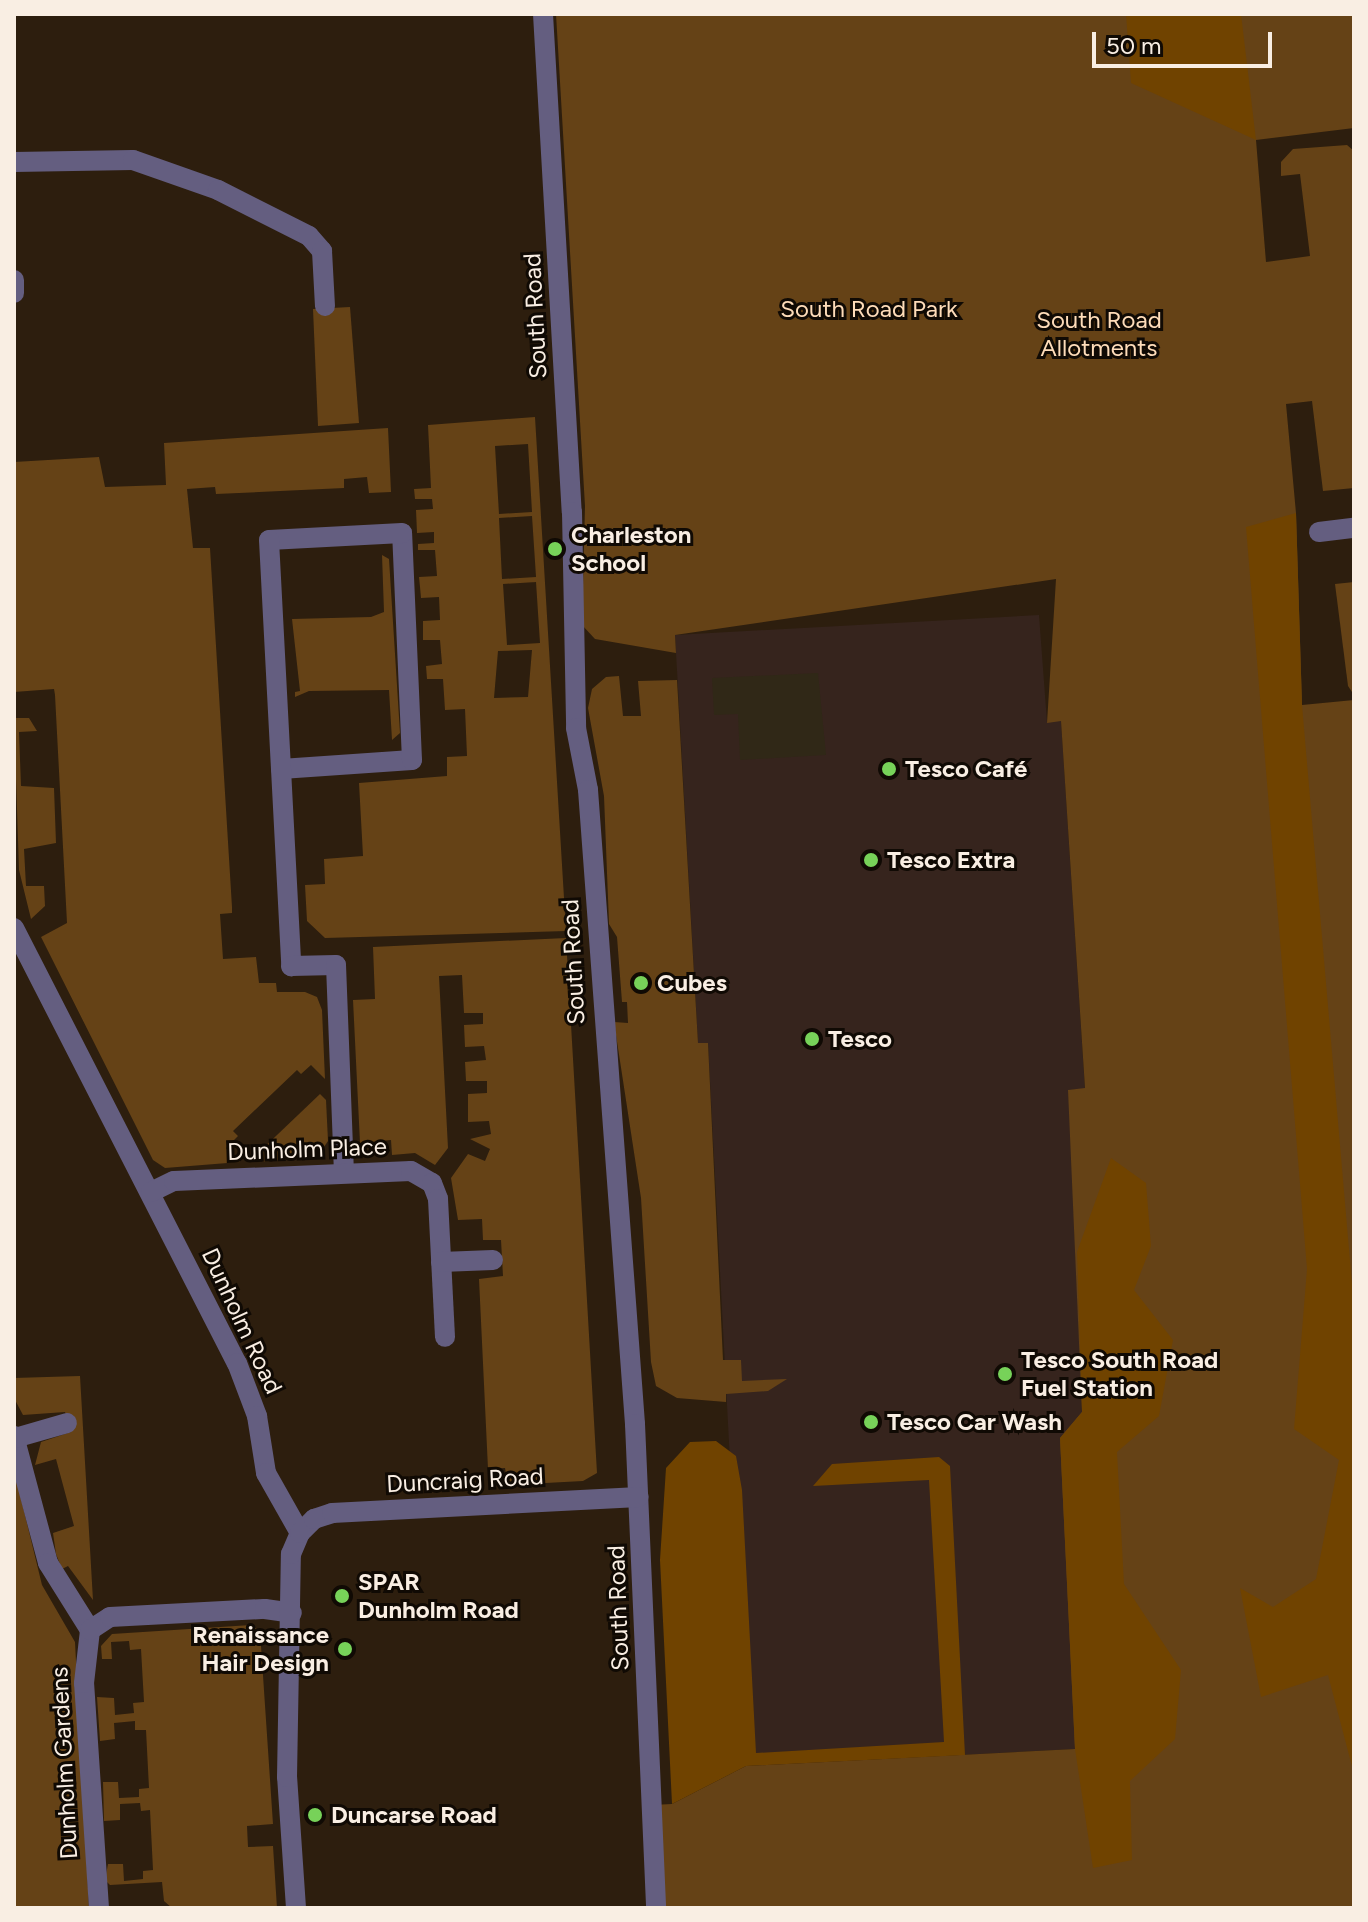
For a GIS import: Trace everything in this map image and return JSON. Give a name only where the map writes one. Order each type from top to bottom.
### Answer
[{"type":"street","name":"South Road","points":[[543,14],[572,512],[576,728],[588,790],[639,1497],[656,1908]]},
{"type":"street","points":[[14,162],[133,160],[218,190],[309,236],[322,251],[325,306]]},
{"type":"street","points":[[14,280],[14,293]]},
{"type":"street","points":[[1319,532],[1354,528]]},
{"type":"street","points":[[281,769],[412,760],[402,533],[269,540],[291,966],[336,965],[344,1173]]},
{"type":"street","name":"Dunholm Road","points":[[14,928],[237,1363],[257,1416],[266,1473],[300,1533]]},
{"type":"street","name":"Dunholm Place","points":[[151,1192],[174,1181],[411,1171],[432,1183],[445,1337]]},
{"type":"street","points":[[441,1262],[493,1260]]},
{"type":"street","points":[[67,1423],[14,1437],[48,1563],[90,1630],[110,1617],[265,1609],[292,1613]]},
{"type":"street","name":"Duncraig Road","points":[[300,1533],[314,1519],[332,1513],[639,1497]]},
{"type":"street","points":[[296,1908],[287,1777],[291,1554],[300,1533]]},
{"type":"street","name":"Dunholm Gardens","points":[[90,1630],[84,1683],[99,1908]]},
{"type":"shaded area","points":[[1126,14],[1241,14],[1256,140],[1131,83]]},
{"type":"shaded area","points":[[1296,513],[1302,705],[1354,1307],[1354,1774],[1328,1675],[1261,1697],[1240,1588],[1273,1607],[1316,1579],[1339,1460],[1294,1429],[1307,1269],[1246,527]]},
{"type":"shaded area","points":[[1039,615],[1047,722],[1061,720],[1085,1089],[1069,1090],[1082,1412],[1076,1749],[746,1766],[708,1043],[698,1043],[675,635]]},
{"type":"shaded area","points":[[818,673],[826,755],[740,760],[738,714],[714,715],[712,678]]},
{"type":"shaded area","points":[[1111,1158],[1146,1183],[1151,1246],[1134,1290],[1173,1340],[1159,1416],[1117,1452],[1124,1584],[1181,1670],[1175,1739],[1130,1781],[1132,1860],[1093,1868],[1075,1749],[1060,1438],[1082,1412],[1077,1252]]},
{"type":"shaded area","points":[[716,1441],[736,1456],[742,1490],[756,1753],[944,1742],[929,1480],[813,1486],[832,1464],[939,1457],[950,1466],[965,1755],[746,1766],[672,1804],[660,1560],[666,1468],[690,1442]]},
{"type":"green space","name":"South Road Park","points":[[556,14],[1354,14],[1354,128],[1256,140],[1266,262],[1310,256],[1300,174],[1281,176],[1281,162],[1293,149],[1347,145],[1354,151],[1354,488],[1323,491],[1312,401],[1286,404],[1296,513],[1302,705],[1354,700],[1354,1908],[656,1908],[652,1805],[672,1804],[746,1766],[1075,1749],[1060,1438],[1082,1412],[1068,1090],[1085,1088],[1061,721],[1047,723],[1056,579],[675,635],[676,653],[595,639],[582,625],[585,506]]},
{"type":"green space","points":[[350,307],[359,423],[318,426],[313,309]]},
{"type":"green space","points":[[535,417],[566,931],[325,938],[307,921],[305,885],[325,884],[324,859],[363,856],[359,783],[447,776],[447,757],[467,756],[465,709],[445,710],[443,679],[427,679],[426,666],[442,664],[440,640],[423,640],[423,621],[440,620],[439,597],[421,598],[419,577],[437,576],[435,550],[418,550],[418,544],[434,543],[434,532],[417,533],[416,510],[433,509],[432,499],[415,499],[414,489],[431,488],[428,425]],"holes":[[[528,444],[532,512],[499,514],[495,446]],[[532,516],[536,577],[502,579],[499,518]],[[536,582],[540,643],[507,645],[503,584]],[[532,650],[528,697],[494,698],[498,651]]]},
{"type":"green space","points":[[388,428],[391,492],[369,493],[367,477],[344,479],[344,488],[216,494],[215,487],[187,489],[193,548],[210,548],[232,907],[232,913],[220,914],[223,959],[256,957],[259,983],[276,983],[277,992],[305,992],[317,997],[322,1010],[325,1079],[311,1065],[301,1074],[297,1070],[233,1131],[238,1136],[226,1148],[240,1162],[165,1168],[153,1160],[41,937],[67,923],[55,695],[54,689],[14,692],[14,462],[99,457],[105,487],[166,485],[164,443]]},
{"type":"green space","points":[[382,555],[389,559],[400,733],[392,740],[389,690],[309,691],[295,697],[295,692],[300,691],[292,619],[371,617],[384,612]]},
{"type":"green space","points":[[1354,582],[1354,695],[1348,686],[1335,584]]},
{"type":"green space","points":[[619,676],[623,716],[641,716],[638,681],[677,680],[698,1043],[708,1043],[723,1360],[741,1360],[742,1381],[787,1379],[768,1391],[726,1394],[726,1402],[677,1398],[656,1386],[651,1362],[641,1198],[614,1022],[628,1023],[627,1002],[622,1002],[617,937],[609,924],[604,796],[588,708],[592,689],[606,677]]},
{"type":"green space","points":[[14,718],[29,718],[37,731],[19,732],[21,786],[54,788],[56,843],[24,849],[26,886],[44,886],[45,906],[31,919],[19,870]]},
{"type":"green space","points":[[566,938],[597,1473],[583,1481],[508,1485],[505,1468],[488,1469],[479,1279],[503,1276],[501,1240],[483,1240],[482,1219],[458,1220],[451,1178],[468,1154],[485,1161],[490,1149],[470,1139],[491,1134],[489,1121],[468,1122],[468,1094],[487,1093],[487,1081],[466,1081],[465,1062],[486,1060],[484,1046],[465,1047],[464,1025],[483,1024],[483,1013],[464,1013],[462,975],[439,976],[448,1148],[435,1165],[415,1153],[392,1155],[391,1140],[360,1143],[353,1000],[375,999],[373,947]]},
{"type":"green space","points":[[320,1094],[326,1100],[328,1141],[318,1156],[263,1162],[255,1156]]},
{"type":"green space","points":[[80,1376],[93,1600],[68,1566],[62,1569],[56,1554],[53,1533],[74,1526],[56,1459],[35,1465],[41,1442],[71,1432],[65,1412],[23,1415],[14,1398],[14,1378]]},
{"type":"green space","points":[[14,1470],[42,1585],[75,1642],[89,1908],[14,1908]]},
{"type":"green space","points":[[251,1625],[260,1631],[273,1824],[247,1826],[248,1847],[273,1846],[277,1908],[172,1908],[164,1901],[162,1882],[110,1885],[105,1880],[108,1864],[123,1864],[124,1881],[143,1879],[143,1871],[153,1870],[150,1810],[141,1811],[140,1803],[120,1804],[120,1820],[104,1821],[103,1782],[118,1782],[119,1798],[139,1797],[139,1789],[149,1788],[146,1730],[135,1730],[135,1721],[114,1723],[115,1739],[100,1741],[97,1697],[114,1698],[115,1715],[134,1713],[133,1703],[144,1702],[141,1649],[130,1650],[129,1641],[111,1642],[112,1659],[102,1659],[101,1646],[112,1634]]},
{"type":"place","name":"Charleston School","points":[[555,549]]},
{"type":"place","name":"Tesco Café","points":[[889,769]]},
{"type":"place","name":"Tesco Extra","points":[[871,860]]},
{"type":"place","name":"Cubes","points":[[641,983]]},
{"type":"place","name":"Tesco","points":[[812,1039]]},
{"type":"place","name":"Tesco South Road Fuel Station","points":[[1005,1374]]},
{"type":"place","name":"Tesco Car Wash","points":[[871,1422]]},
{"type":"place","name":"SPAR Dunholm Road","points":[[342,1596]]},
{"type":"place","name":"Renaissance Hair Design","points":[[345,1649]]},
{"type":"place","name":"Duncarse Road","points":[[315,1815]]},
{"type":"park label","name":"South Road Allotments","points":[[1099,334]]}]
